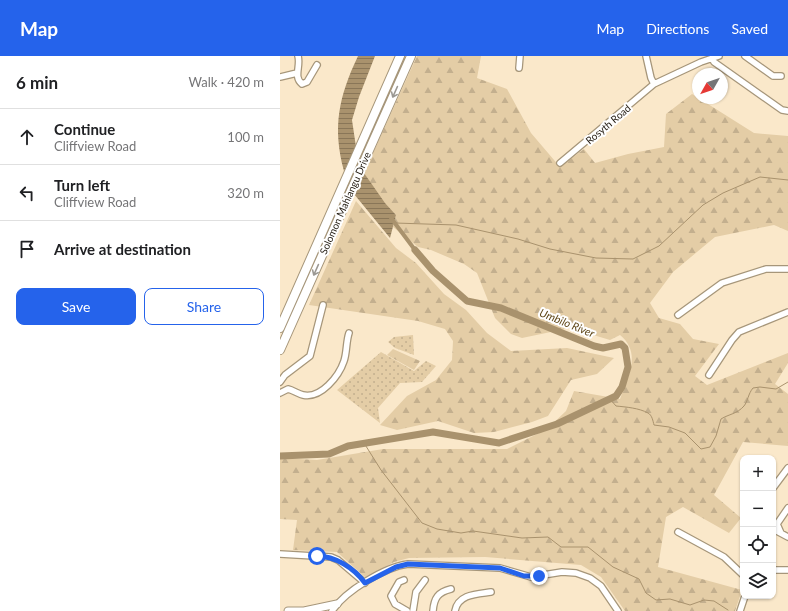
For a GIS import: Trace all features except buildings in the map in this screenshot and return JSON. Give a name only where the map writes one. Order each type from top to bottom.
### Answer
[{"type":"highway","name":"Solomon Mahlangu Drive","points":[[280,328],[400,56]]},
{"type":"highway","name":"Solomon Mahlangu Drive","points":[[280,350],[411,56]]},
{"type":"main road","points":[[304,611],[339,606]]},
{"type":"main road","points":[[288,611],[310,611]]},
{"type":"street","points":[[298,56],[300,65],[297,73],[300,82],[305,84],[317,65]]},
{"type":"street","points":[[519,68],[520,56]]},
{"type":"street","points":[[646,56],[651,78],[654,84]]},
{"type":"street","name":"Rosyth Road","points":[[560,163],[654,84],[719,56]]},
{"type":"street","points":[[745,56],[773,76],[781,76]]},
{"type":"street","points":[[712,58],[714,62],[736,78],[782,110],[788,111]]},
{"type":"street","points":[[280,77],[297,73]]},
{"type":"street","points":[[678,315],[722,283],[766,269],[788,269]]},
{"type":"street","points":[[280,382],[285,375],[310,356],[323,305]]},
{"type":"street","points":[[709,375],[739,332],[788,312]]},
{"type":"street","points":[[280,393],[288,389],[305,396],[314,394],[326,387],[334,379],[343,364],[349,333]]},
{"type":"street","points":[[776,484],[788,468]]},
{"type":"street","points":[[781,533],[776,524],[788,508]]},
{"type":"street","points":[[776,530],[788,536]]},
{"type":"street","points":[[678,532],[722,556],[740,572]]},
{"type":"street","points":[[280,554],[331,557],[338,560],[365,583]]},
{"type":"street","points":[[332,611],[365,583],[396,567],[408,564],[500,568],[531,577],[569,572],[584,575],[595,581],[605,591],[618,611]]},
{"type":"street","points":[[776,570],[788,570]]},
{"type":"street","points":[[404,580],[398,582],[391,596],[395,604],[407,611]]},
{"type":"street","points":[[412,611],[416,592],[425,580]]},
{"type":"street","points":[[433,611],[434,602],[437,595],[451,589]]},
{"type":"street","points":[[455,611],[459,602],[466,596],[491,592]]},
{"type":"street","points":[[740,611],[744,599]]},
{"type":"green space","points":[[417,56],[481,56],[477,78],[507,89],[531,133],[560,167],[584,149],[595,163],[628,154],[664,147],[666,114],[692,94],[692,104],[708,104],[754,133],[788,136],[788,231],[774,225],[715,237],[673,272],[650,303],[659,318],[680,324],[693,339],[719,344],[695,376],[707,385],[788,353],[788,363],[775,384],[788,394],[788,446],[743,442],[714,495],[740,517],[740,519],[729,533],[683,507],[666,517],[658,567],[740,589],[740,596],[735,611],[625,611],[601,577],[581,565],[485,557],[409,558],[394,562],[366,578],[337,552],[293,550],[297,520],[280,519],[280,458],[317,460],[383,449],[507,449],[547,429],[566,411],[574,391],[620,399],[631,366],[632,357],[630,350],[627,342],[620,335],[610,340],[570,328],[522,338],[511,334],[495,318],[477,273],[464,264],[431,250],[418,247],[393,227],[396,215],[380,198],[364,173]]},
{"type":"green space","points":[[356,201],[396,248],[416,263],[444,294],[466,310],[487,333],[511,351],[567,348],[614,358],[597,374],[571,380],[548,416],[532,422],[494,432],[474,433],[438,421],[397,430],[380,425],[407,396],[436,380],[452,360],[453,341],[445,329],[418,321],[309,305]]},
{"type":"green space","points":[[413,335],[414,355],[395,348],[388,342],[394,337]]},
{"type":"green space","points":[[393,349],[420,361],[414,370],[387,355]]},
{"type":"green space","points":[[381,352],[414,371],[426,361],[436,366],[422,382],[400,383],[378,408],[380,423],[337,390]]},
{"type":"shaded area","points":[[358,56],[375,56],[352,120],[356,147],[344,171],[338,140],[339,112],[346,85]]},
{"type":"shaded area","points":[[364,173],[385,203],[396,215],[390,238],[354,194]]},
{"type":"waterway","points":[[395,223],[456,225],[518,239],[550,249],[596,258],[633,259],[659,246],[703,205],[723,193],[760,177],[788,180]]},
{"type":"waterway","name":"Umbilo River","points":[[391,218],[415,250]]},
{"type":"waterway","name":"Umbilo River","points":[[280,456],[329,454],[348,446],[433,432],[499,443],[557,424],[616,396],[622,387],[628,367],[625,348],[621,344],[603,348],[594,346],[501,308],[467,301],[433,271],[415,250]]},
{"type":"waterway","points":[[610,399],[616,406],[628,407],[648,413],[654,425],[669,427],[685,433],[701,449],[710,447],[716,436],[721,419],[741,409],[753,388],[760,387],[776,389],[788,382]]},
{"type":"waterway","points":[[364,443],[381,470],[422,523],[437,529],[461,533],[473,531],[522,538],[548,537],[561,547],[588,547],[613,567],[639,579],[646,593],[656,600],[670,599],[690,605],[704,600],[714,601],[728,610]]},
{"type":"route","points":[[317,556],[331,557],[338,560],[360,577],[365,583],[396,567],[408,564],[500,568],[524,576],[539,576]]}]
